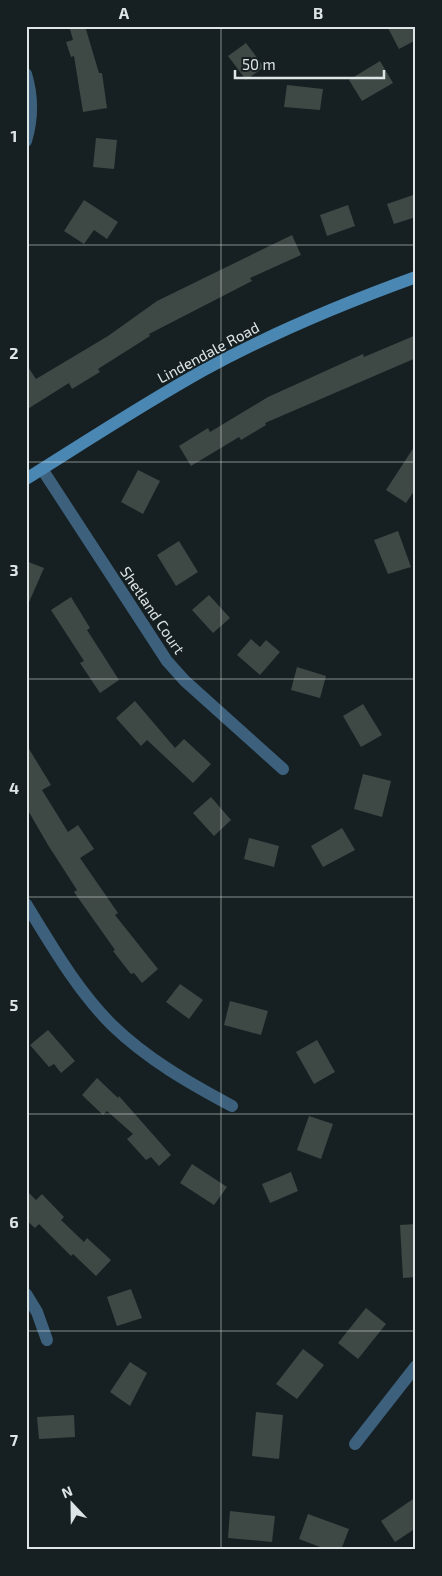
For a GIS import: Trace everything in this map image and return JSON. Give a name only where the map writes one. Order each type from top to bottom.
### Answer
[{"type":"street","points":[[26,74],[32,103],[31,125],[26,141]]},
{"type":"street","name":"Lindendale Road","points":[[26,479],[145,405],[263,340],[353,301],[416,277]]},
{"type":"street","name":"Shetland Court","points":[[42,469],[167,661],[185,681],[283,769]]},
{"type":"street","points":[[26,904],[71,975],[112,1024],[141,1050],[185,1080],[232,1106]]},
{"type":"street","points":[[26,1294],[37,1312],[47,1340]]},
{"type":"street","points":[[355,1444],[416,1366]]},
{"type":"building","points":[[69,26],[85,26],[99,73],[102,73],[107,108],[83,112],[74,56],[71,57],[66,42],[73,40]]},
{"type":"building","points":[[387,26],[416,26],[416,40],[399,49]]},
{"type":"building","points":[[246,43],[264,67],[246,80],[228,56]]},
{"type":"building","points":[[380,61],[393,83],[362,101],[349,80]]},
{"type":"building","points":[[287,85],[323,89],[320,110],[284,107]]},
{"type":"building","points":[[96,138],[117,140],[114,169],[93,167]]},
{"type":"building","points":[[416,194],[416,217],[394,224],[387,204]]},
{"type":"building","points":[[84,200],[118,222],[107,239],[94,230],[84,244],[64,231]]},
{"type":"building","points":[[348,205],[355,226],[327,236],[320,215]]},
{"type":"building","points":[[292,235],[301,255],[250,278],[252,281],[149,334],[150,336],[98,369],[100,372],[72,389],[69,383],[26,410],[26,364],[36,379],[108,336],[157,301]]},
{"type":"building","points":[[416,335],[416,358],[265,423],[266,425],[241,440],[239,437],[191,466],[179,446],[208,428],[210,432],[268,397],[363,354],[364,357]]},
{"type":"building","points":[[416,444],[416,488],[406,503],[386,490]]},
{"type":"building","points":[[138,470],[160,481],[143,514],[121,502]]},
{"type":"building","points":[[398,531],[411,567],[388,574],[374,540]]},
{"type":"building","points":[[179,541],[198,572],[176,586],[157,555]]},
{"type":"building","points":[[26,561],[44,568],[26,609]]},
{"type":"building","points":[[209,595],[230,618],[213,633],[192,610]]},
{"type":"building","points":[[71,597],[90,628],[87,630],[119,680],[100,693],[80,663],[84,661],[51,610]]},
{"type":"building","points":[[251,639],[260,647],[266,640],[280,652],[260,675],[237,655]]},
{"type":"building","points":[[297,667],[326,676],[320,698],[291,690]]},
{"type":"building","points":[[135,701],[175,748],[184,739],[211,764],[193,783],[147,740],[141,746],[116,718]]},
{"type":"building","points":[[363,704],[382,735],[361,747],[343,716]]},
{"type":"building","points":[[26,744],[51,785],[42,790],[68,832],[78,825],[94,849],[80,858],[118,913],[115,915],[158,969],[142,983],[134,973],[131,974],[113,951],[115,950],[74,892],[77,890],[26,807]]},
{"type":"building","points":[[363,774],[391,781],[382,817],[354,809]]},
{"type":"building","points":[[211,797],[231,820],[214,836],[193,813]]},
{"type":"building","points":[[342,828],[355,850],[323,867],[311,846]]},
{"type":"building","points":[[249,838],[279,846],[274,867],[244,859]]},
{"type":"building","points":[[180,984],[203,1000],[189,1019],[166,1002]]},
{"type":"building","points":[[230,1001],[268,1011],[261,1035],[224,1025]]},
{"type":"building","points":[[48,1030],[75,1061],[61,1073],[54,1064],[49,1067],[30,1045]]},
{"type":"building","points":[[317,1040],[335,1072],[314,1084],[296,1052]]},
{"type":"building","points":[[97,1078],[118,1098],[119,1096],[171,1155],[159,1166],[151,1157],[146,1160],[127,1139],[133,1134],[107,1111],[103,1115],[82,1095]]},
{"type":"building","points":[[309,1116],[333,1124],[321,1159],[297,1150]]},
{"type":"building","points":[[192,1164],[227,1187],[214,1205],[180,1183]]},
{"type":"building","points":[[291,1172],[298,1191],[270,1203],[262,1184]]},
{"type":"building","points":[[26,1190],[36,1200],[42,1194],[64,1217],[61,1220],[84,1242],[87,1238],[111,1260],[96,1276],[73,1254],[71,1256],[39,1224],[35,1228],[26,1220]]},
{"type":"building","points":[[416,1224],[416,1277],[403,1278],[400,1225]]},
{"type":"building","points":[[131,1289],[142,1318],[117,1326],[107,1297]]},
{"type":"building","points":[[366,1308],[386,1324],[358,1359],[338,1343]]},
{"type":"building","points":[[303,1349],[324,1365],[297,1399],[276,1384]]},
{"type":"building","points":[[130,1362],[147,1373],[130,1406],[110,1392]]},
{"type":"building","points":[[256,1412],[283,1415],[279,1459],[252,1456]]},
{"type":"building","points":[[74,1415],[75,1437],[39,1439],[37,1417]]},
{"type":"building","points":[[416,1497],[416,1528],[395,1542],[381,1521]]},
{"type":"building","points":[[230,1511],[275,1516],[272,1542],[228,1538]]},
{"type":"building","points":[[308,1514],[349,1529],[341,1550],[328,1550],[299,1539]]}]
